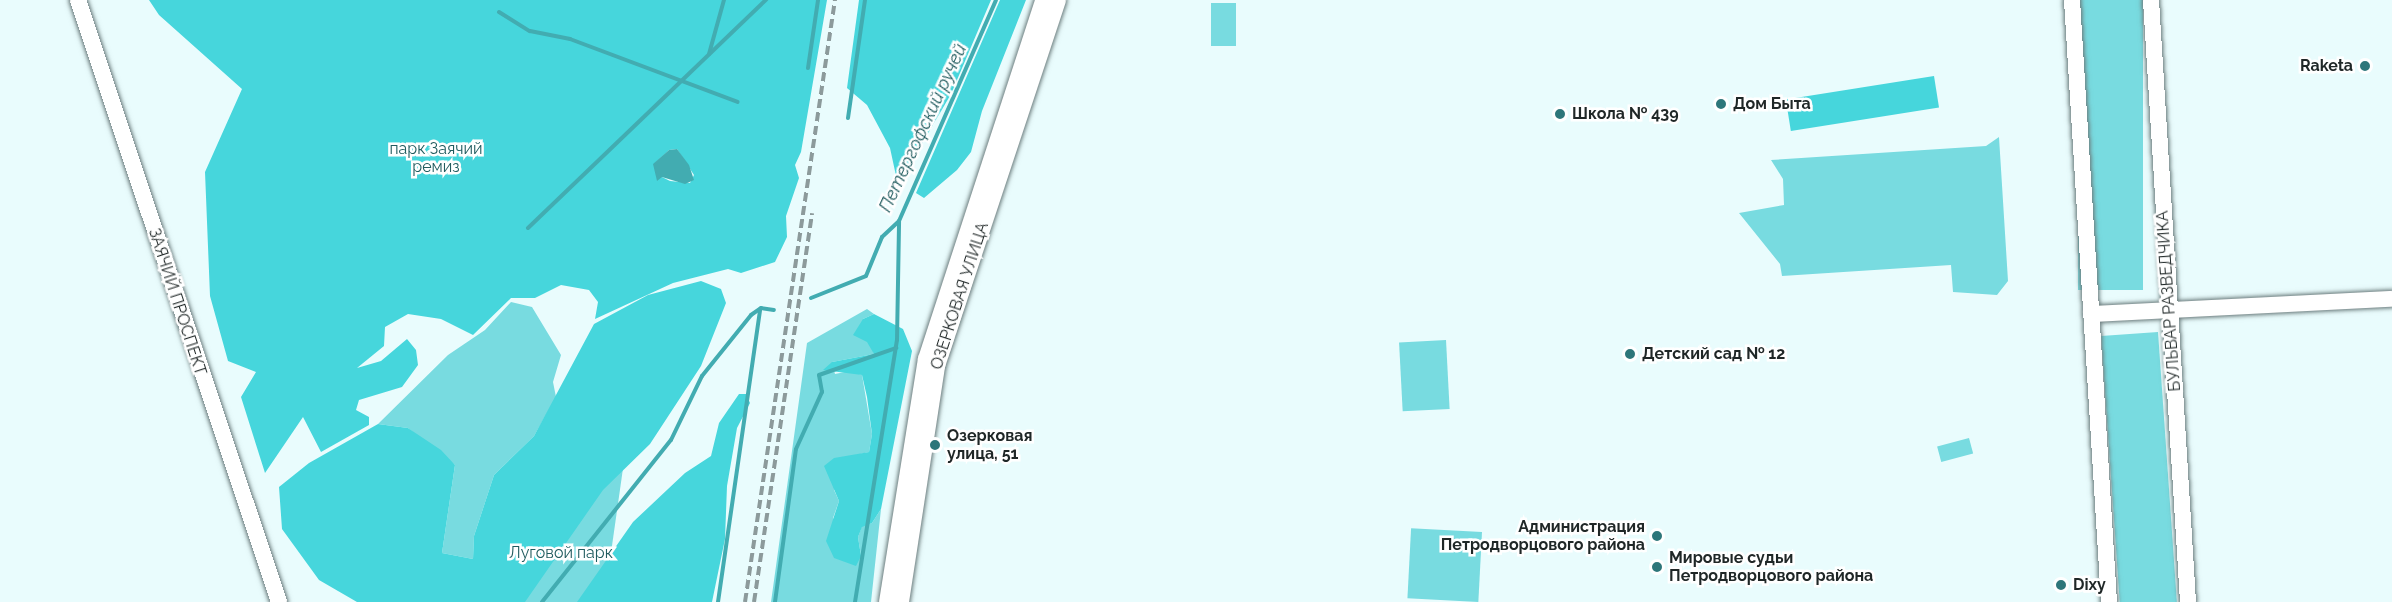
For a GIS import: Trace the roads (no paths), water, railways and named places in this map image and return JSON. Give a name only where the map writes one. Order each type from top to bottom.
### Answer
[{"type":"street","name":"ЗАЯЧИЙ ПРОСПЕКТ","points":[[78,0],[279,602]]},
{"type":"street","name":"ОЗЕРКОВАЯ УЛИЦА","points":[[887,602],[926,359],[1043,0]]},
{"type":"street","name":"ОЗЕРКОВАЯ УЛИЦА","points":[[901,602],[937,366],[1058,0]]},
{"type":"street","points":[[2072,0],[2109,602]]},
{"type":"street","name":"БУЛЬВАР РАЗВЕДЧИКА","points":[[2151,0],[2188,602]]},
{"type":"street","points":[[2091,314],[2392,299]]},
{"type":"waterway","points":[[709,54],[724,0]]},
{"type":"waterway","points":[[528,228],[766,0]]},
{"type":"waterway","points":[[808,68],[818,0]]},
{"type":"waterway","points":[[848,118],[865,0]]},
{"type":"waterway","name":"Петергофский ручей","points":[[811,298],[866,276],[882,237],[899,221],[996,0]]},
{"type":"waterway","points":[[499,12],[530,31],[570,39],[738,102]]},
{"type":"waterway","points":[[855,602],[897,340],[899,221]]},
{"type":"waterway","name":"Петергофский ручей","points":[[542,602],[671,440],[702,376],[751,315],[761,308],[774,310]]},
{"type":"waterway","points":[[718,602],[760,309]]},
{"type":"waterway","points":[[775,602],[796,449],[822,392],[819,375],[896,348]]},
{"type":"railway","points":[[745,602],[835,0]]},
{"type":"railway","points":[[754,602],[812,213]]},
{"type":"place","name":"Raketa","points":[[2365,66]]},
{"type":"place","name":"Дом Быта","points":[[1721,104]]},
{"type":"place","name":"Школа № 439","points":[[1560,114]]},
{"type":"place","name":"Детский сад № 12","points":[[1630,354]]},
{"type":"place","name":"Озерковая улица, 51","points":[[935,445]]},
{"type":"place","name":"Администрация Петродворцового района","points":[[1657,536]]},
{"type":"place","name":"Мировые судьи Петродворцового района","points":[[1657,567]]},
{"type":"place","name":"Dixy","points":[[2061,585]]},
{"type":"park label","name":"парк Заячий ремиз","points":[[436,158]]},
{"type":"park label","name":"Луговой парк","points":[[561,553]]}]
